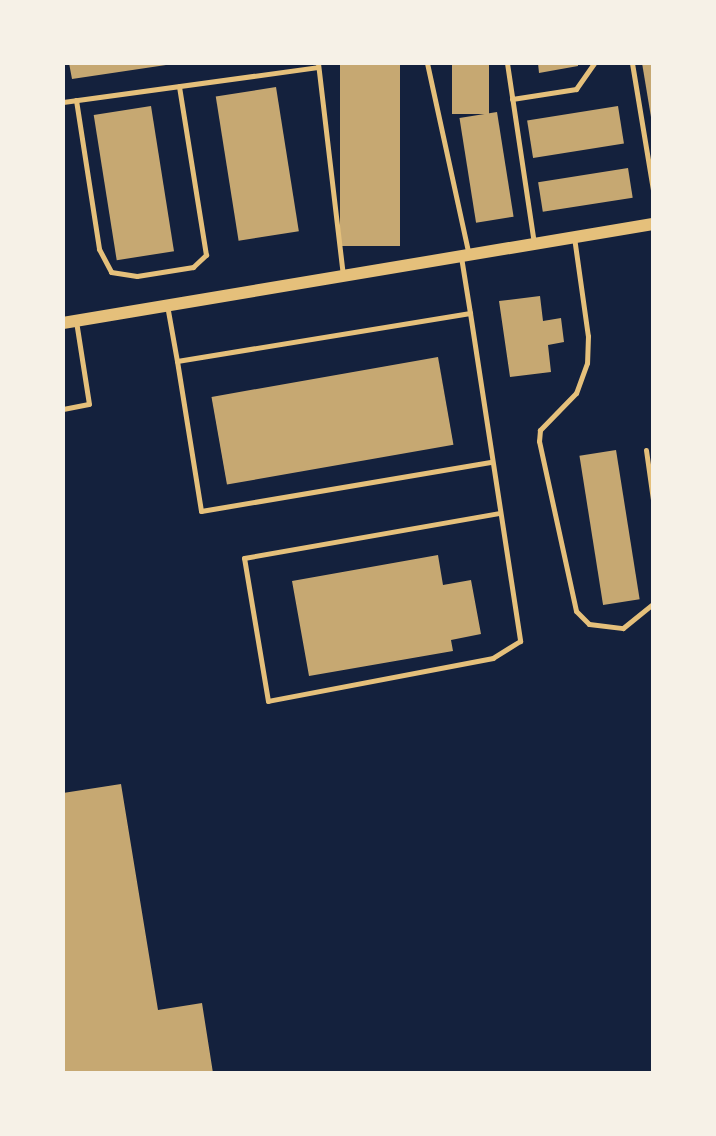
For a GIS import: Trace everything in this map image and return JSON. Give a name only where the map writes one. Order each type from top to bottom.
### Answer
[{"type":"street","points":[[70,322],[653,223]]},
{"type":"lane","points":[[427,63],[465,255],[470,313],[520,641],[493,658],[268,701],[244,558],[500,513]]},
{"type":"lane","points":[[507,63],[534,244]]},
{"type":"lane","points":[[512,99],[576,89],[594,63]]},
{"type":"lane","points":[[632,63],[653,190]]},
{"type":"lane","points":[[63,102],[318,65],[343,276]]},
{"type":"lane","points":[[76,100],[99,249],[111,272],[137,276],[193,267],[206,255],[179,86]]},
{"type":"lane","points":[[574,237],[589,336],[587,363],[576,393],[540,430],[545,467],[576,611],[596,626],[623,628],[653,604]]},
{"type":"lane","points":[[167,305],[201,511],[492,462]]},
{"type":"lane","points":[[177,361],[470,313]]},
{"type":"lane","points":[[63,409],[89,404],[70,322]]},
{"type":"lane","points":[[646,450],[653,500]]},
{"type":"building","points":[[69,63],[166,63],[166,65],[72,79]]},
{"type":"building","points":[[340,63],[400,63],[400,246],[340,246]]},
{"type":"building","points":[[452,63],[489,63],[489,114],[452,114]]},
{"type":"building","points":[[538,63],[578,63],[578,66],[539,73]]},
{"type":"building","points":[[642,63],[653,63],[653,123],[652,123]]},
{"type":"building","points":[[276,87],[299,231],[239,241],[216,97]]},
{"type":"building","points":[[151,106],[174,251],[117,260],[94,115]]},
{"type":"building","points":[[618,106],[624,144],[533,158],[527,120]]},
{"type":"building","points":[[497,112],[514,217],[476,223],[459,118]]},
{"type":"building","points":[[628,168],[633,198],[543,212],[538,182]]},
{"type":"building","points":[[540,296],[543,321],[561,318],[564,342],[548,345],[551,372],[510,377],[499,301]]},
{"type":"building","points":[[438,357],[453,445],[227,485],[211,397]]},
{"type":"building","points":[[616,450],[640,599],[603,605],[579,456]]},
{"type":"building","points":[[438,555],[443,585],[471,580],[481,634],[451,640],[453,651],[309,676],[292,581]]},
{"type":"building","points":[[121,784],[158,1010],[202,1003],[213,1073],[63,1073],[63,793]]}]
